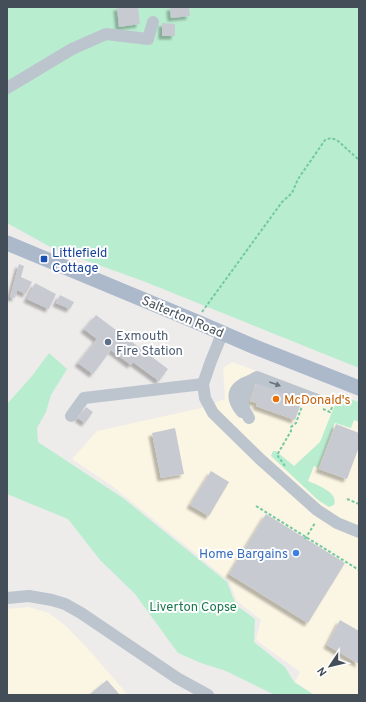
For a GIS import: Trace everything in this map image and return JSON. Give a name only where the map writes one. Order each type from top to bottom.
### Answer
[{"type":"main road","name":"Salterton Road","points":[[7,243],[197,322],[222,334],[359,388]]},
{"type":"lane","points":[[7,88],[72,49],[106,34],[125,35],[148,39],[153,22]]},
{"type":"lane","points":[[222,334],[203,384],[205,398],[213,413],[255,455],[317,510],[337,523],[359,532]]},
{"type":"lane","points":[[250,418],[245,411],[242,402],[250,381],[256,377],[317,403]]},
{"type":"lane","points":[[71,416],[84,398],[203,384]]},
{"type":"lane","points":[[7,598],[29,596],[65,604],[81,613],[177,678],[208,695]]},
{"type":"path","points":[[197,322],[205,307],[277,208],[292,194],[298,179],[325,140],[331,138],[337,140],[359,160]]},
{"type":"path","points":[[317,403],[330,412],[334,400],[337,401],[339,396]]},
{"type":"path","points":[[288,469],[277,455],[291,431],[291,428],[296,423],[304,401]]},
{"type":"path","points":[[347,499],[359,504]]},
{"type":"path","points":[[256,506],[359,570]]},
{"type":"path","points":[[306,538],[315,523]]},
{"type":"shaded area","points":[[232,362],[359,408],[359,695],[315,695],[295,682],[300,672],[256,640],[261,620],[237,601],[229,581],[112,486],[72,459],[97,431],[201,408],[225,399],[223,368]]},
{"type":"shaded area","points":[[29,607],[49,613],[67,627],[128,695],[7,695],[7,609]]},
{"type":"green space","points":[[7,7],[359,7],[359,368],[143,281],[54,249],[7,223]]},
{"type":"green space","name":"Liverton Copse","points":[[49,353],[67,369],[51,395],[46,412],[37,428],[38,442],[123,498],[227,582],[236,605],[255,619],[254,642],[285,667],[294,682],[314,695],[275,695],[226,671],[201,663],[178,653],[135,594],[100,560],[68,519],[7,494],[7,404],[32,376]]},
{"type":"green space","points":[[341,396],[359,402],[359,422],[354,420],[351,428],[335,423],[318,468],[314,466],[308,481],[322,487],[333,496],[335,500],[334,505],[329,507],[318,500],[271,456],[273,451],[276,451],[294,466],[320,442],[336,402],[338,402]]},
{"type":"building","points":[[117,7],[138,7],[140,24],[119,27]]},
{"type":"building","points":[[170,7],[189,7],[190,16],[171,18]]},
{"type":"building","points":[[162,23],[175,24],[175,36],[162,36]]},
{"type":"building","points":[[19,264],[24,266],[21,277],[32,282],[26,294],[17,290],[15,298],[10,297]]},
{"type":"building","points":[[35,283],[56,294],[49,309],[27,299]]},
{"type":"building","points":[[60,295],[74,302],[70,309],[56,303]]},
{"type":"building","points":[[96,315],[168,369],[159,381],[133,362],[131,365],[111,350],[93,374],[78,363],[97,339],[84,329]]},
{"type":"building","name":"McDonald's","points":[[257,381],[303,398],[295,420],[256,406],[257,403],[250,401]]},
{"type":"building","points":[[86,407],[93,412],[85,423],[78,418]]},
{"type":"building","points":[[336,424],[359,433],[359,447],[347,479],[319,469]]},
{"type":"building","points":[[175,428],[184,474],[161,478],[152,433]]},
{"type":"building","points":[[211,471],[229,482],[209,516],[190,505]]},
{"type":"building","points":[[266,514],[345,563],[308,623],[229,574]]},
{"type":"building","points":[[340,620],[359,631],[359,664],[327,645]]},
{"type":"building","points":[[107,680],[120,695],[89,695]]},
{"type":"place","name":"Littlefield Cottage","points":[[44,259]]},
{"type":"place","name":"Exmouth Fire Station","points":[[108,342]]},
{"type":"place","name":"McDonald's","points":[[276,399]]},
{"type":"place","name":"Home Bargains","points":[[296,553]]}]
